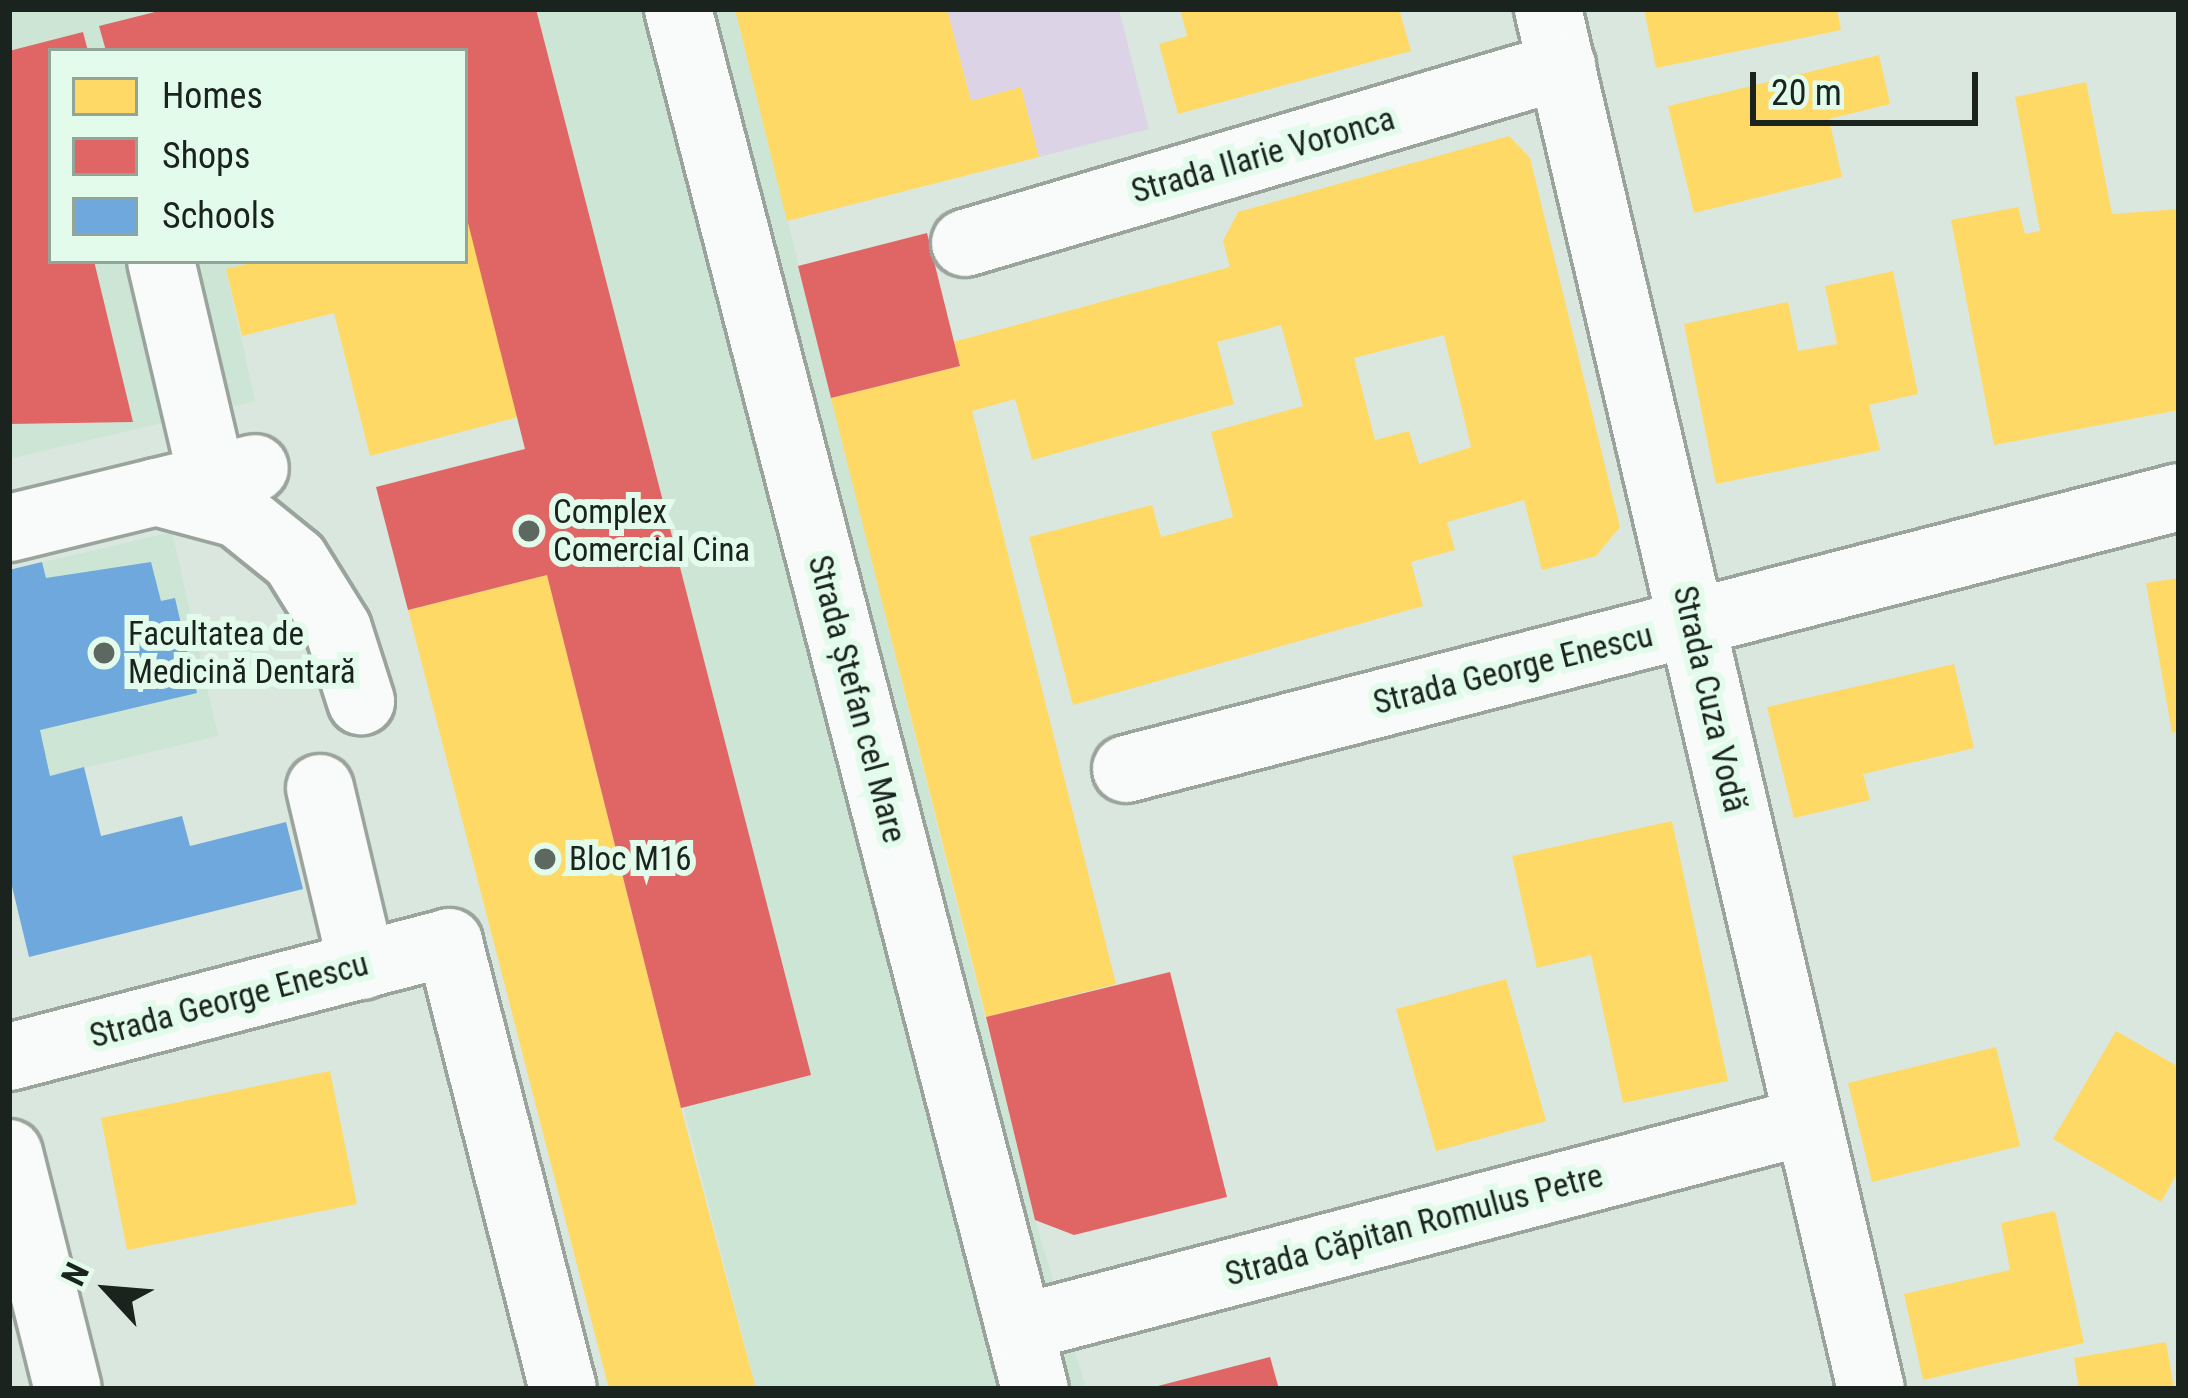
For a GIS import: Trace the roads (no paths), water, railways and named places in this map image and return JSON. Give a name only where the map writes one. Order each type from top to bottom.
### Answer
[{"type":"street","name":"Strada Ștefan cel Mare","points":[[678,9],[1028,1359]]},
{"type":"street","name":"Strada Ilarie Voronca","points":[[965,243],[1555,38]]},
{"type":"street","name":"Strada Cuza Vodă","points":[[1555,38],[1871,1389]]},
{"type":"street","points":[[162,264],[208,479],[238,514],[295,560],[338,629],[361,700]]},
{"type":"street","points":[[9,529],[208,479]]},
{"type":"street","name":"Strada George Enescu","points":[[1126,769],[2179,497]]},
{"type":"street","points":[[320,788],[362,966]]},
{"type":"street","name":"Strada George Enescu","points":[[9,1057],[448,942],[563,1389]]},
{"type":"street","name":"Strada Căpitan Romulus Petre","points":[[1028,1359],[1808,1121]]},
{"type":"street","points":[[9,1154],[68,1389]]},
{"type":"place","name":"Complex Comercial Cina","points":[[529,531]]},
{"type":"place","name":"Facultatea de Medicină Dentară","points":[[104,653]]},
{"type":"place","name":"Bloc M16","points":[[545,859]]}]
